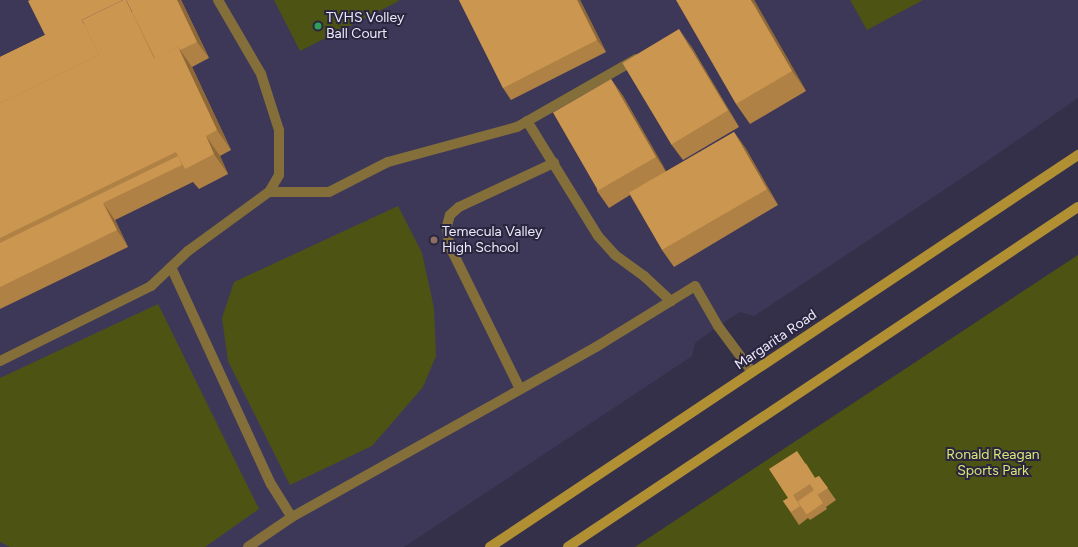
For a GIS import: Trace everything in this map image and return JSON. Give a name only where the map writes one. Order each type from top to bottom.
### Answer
[{"type":"main road","name":"Margarita Road","points":[[490,547],[1078,156]]},
{"type":"main road","points":[[568,547],[1078,207]]},
{"type":"lane","points":[[0,361],[151,286],[188,251],[269,192],[279,175],[279,130],[260,74],[218,0]]},
{"type":"lane","points":[[269,192],[329,192],[388,162],[517,127],[643,56]]},
{"type":"lane","points":[[527,121],[598,236],[615,255],[644,276],[671,300]]},
{"type":"lane","points":[[520,389],[449,245],[447,226],[450,215],[459,206],[554,164]]},
{"type":"lane","points":[[171,267],[271,484],[292,517]]},
{"type":"lane","points":[[248,547],[292,517],[596,347],[695,286],[718,326],[752,372]]},
{"type":"shaded area","name":"Temecula Valley High School","points":[[0,0],[1078,0],[1078,98],[977,168],[754,316],[740,312],[718,326],[695,343],[692,356],[404,547],[0,547]]},
{"type":"green space","name":"TVHS Volley Ball Court","points":[[274,0],[398,0],[399,1],[300,51]]},
{"type":"green space","points":[[850,0],[923,0],[867,30]]},
{"type":"green space","points":[[398,206],[422,253],[434,308],[436,356],[423,387],[372,446],[290,485],[228,361],[222,318],[234,282]]},
{"type":"green space","name":"Ronald Reagan Sports Park","points":[[1078,255],[1078,547],[635,547]]},
{"type":"green space","points":[[158,304],[259,509],[205,547],[10,547],[0,542],[0,378]]},
{"type":"building","points":[[123,0],[82,20],[99,55],[0,103],[0,57],[45,35],[28,1]]},
{"type":"building","points":[[123,0],[126,0],[154,58],[178,47],[217,130],[206,136],[214,154],[185,169],[176,152],[0,238],[0,103],[99,55],[82,20]]},
{"type":"building","points":[[126,0],[177,0],[197,42],[180,50],[178,47],[155,58]]},
{"type":"building","points":[[459,0],[577,0],[597,40],[503,88]]},
{"type":"building","points":[[676,0],[751,0],[792,71],[736,104]]},
{"type":"building","points":[[679,29],[728,110],[671,144],[622,63]]},
{"type":"building","points":[[611,79],[656,157],[598,190],[553,112]]},
{"type":"building","points":[[734,132],[767,189],[662,250],[629,192]]},
{"type":"building","points":[[178,156],[182,165],[103,203],[117,230],[0,287],[0,243]]},
{"type":"building","points":[[797,451],[815,478],[819,476],[828,488],[817,495],[810,484],[793,495],[800,506],[791,512],[783,501],[788,498],[769,469]]},
{"type":"building","points":[[814,490],[823,503],[807,515],[798,501]]},
{"type":"place","name":"TVHS Volley Ball Court","points":[[318,26]]},
{"type":"place","name":"Temecula Valley High School","points":[[434,240]]}]
